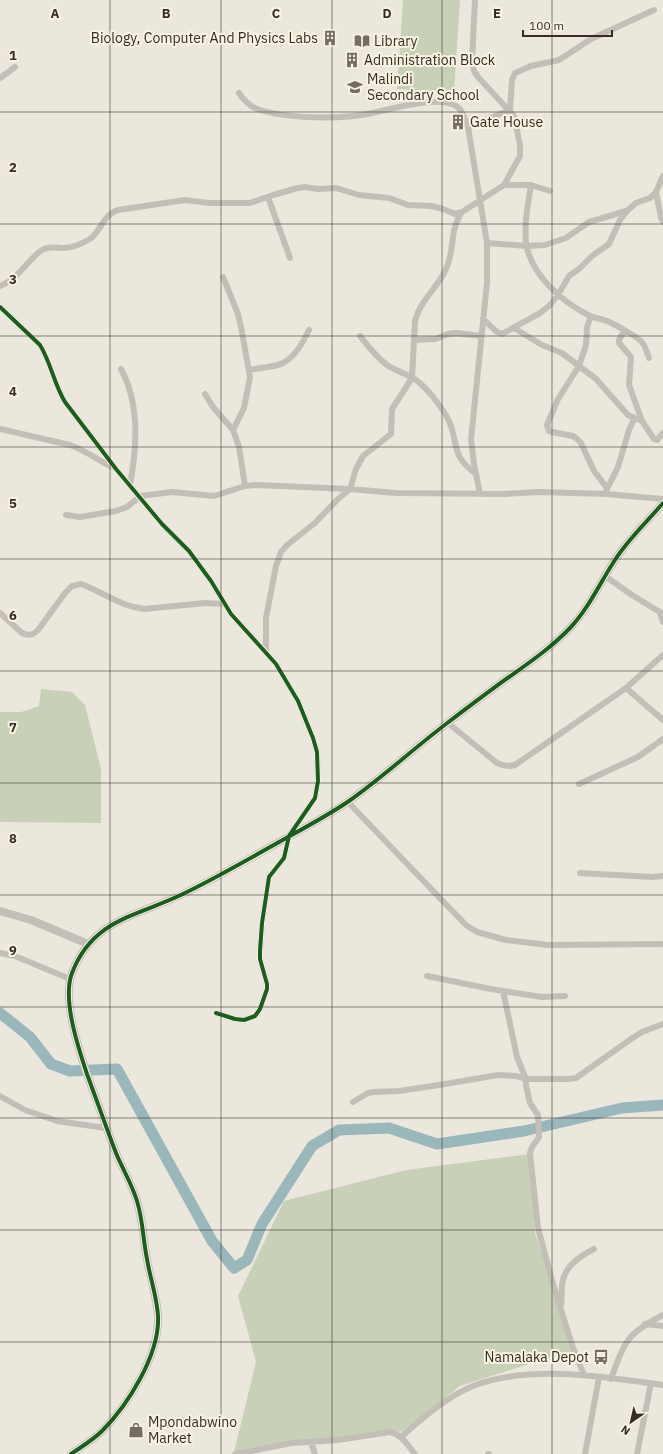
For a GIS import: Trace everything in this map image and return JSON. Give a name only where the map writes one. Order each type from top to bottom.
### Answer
[{"type":"street","points":[[0,286],[14,279],[21,270],[42,250],[66,248],[82,243],[91,238],[108,216],[113,212],[185,200],[245,204],[298,188],[318,189],[334,187],[359,194],[389,198],[408,205],[431,206],[456,214],[461,213],[504,185],[520,156],[520,145],[514,116],[474,71],[472,62],[475,0]]},
{"type":"street","points":[[510,110],[512,80],[515,73],[531,66],[559,60],[590,39],[654,10]]},
{"type":"street","points":[[0,78],[15,67]]},
{"type":"street","points":[[239,93],[242,98],[256,108],[278,113],[314,117],[358,115],[409,105],[443,103],[452,104],[461,111],[468,127],[487,243],[487,283],[471,439],[475,473],[480,494]]},
{"type":"street","points":[[468,127],[510,110]]},
{"type":"street","points":[[484,319],[500,334],[502,334],[546,309],[554,301],[569,276],[590,258],[610,244],[620,220],[628,210],[636,203],[652,196],[656,192],[663,176]]},
{"type":"street","points":[[504,185],[530,185],[550,191]]},
{"type":"street","points":[[530,185],[526,233],[527,246],[535,266],[541,276],[549,287],[558,295],[591,316],[608,321],[642,342],[649,358]]},
{"type":"street","points":[[656,192],[663,222]]},
{"type":"street","points":[[268,197],[290,258]]},
{"type":"street","points":[[487,243],[527,246],[545,245],[566,238],[589,222],[628,210]]},
{"type":"street","points":[[266,652],[266,618],[276,566],[281,552],[287,545],[315,523],[350,489],[356,469],[363,456],[391,434],[392,410],[412,378],[415,321],[417,313],[445,272],[453,248],[454,229],[461,213]]},
{"type":"street","points":[[223,277],[240,320],[249,370],[249,384],[244,408],[233,430]]},
{"type":"street","points":[[0,307],[40,345],[44,351],[62,398],[116,469],[162,524],[189,551],[239,624],[279,668],[298,701],[313,738],[318,759],[318,781],[315,798],[290,836],[284,858],[269,878],[262,923],[260,951],[260,959],[268,984],[260,1009],[255,1016],[244,1020],[230,1018],[216,1012]]},
{"type":"street","points":[[591,316],[587,327],[586,345],[579,366],[558,399],[548,422],[548,428],[552,432],[573,436],[577,439],[606,491]]},
{"type":"street","points":[[514,328],[542,345],[559,351],[596,379],[625,412],[642,421]]},
{"type":"street","points":[[249,370],[283,363],[295,353],[308,330]]},
{"type":"street","points":[[624,331],[619,343],[631,357],[629,385],[642,421],[655,440],[657,440],[663,433]]},
{"type":"street","points":[[415,340],[435,339],[450,333],[481,336]]},
{"type":"street","points":[[360,336],[385,363],[396,371],[417,381],[428,391],[442,410],[451,427],[456,451],[464,464],[475,473]]},
{"type":"street","points":[[121,369],[130,388],[135,424],[136,446],[130,485]]},
{"type":"street","points":[[206,394],[213,407],[233,430],[239,447],[246,486]]},
{"type":"street","points":[[606,491],[617,470],[634,418]]},
{"type":"street","points":[[0,429],[70,445],[116,469]]},
{"type":"street","points":[[66,515],[80,517],[116,511],[127,507],[140,496],[172,492],[214,496],[246,486],[266,485],[350,489],[396,494],[606,491],[663,499]]},
{"type":"street","points":[[71,1454],[99,1433],[110,1422],[129,1395],[152,1355],[158,1327],[156,1300],[147,1259],[138,1205],[134,1191],[120,1164],[106,1128],[81,1056],[72,1019],[68,990],[70,979],[79,957],[95,937],[126,918],[188,892],[348,802],[448,722],[539,656],[557,641],[581,615],[613,562],[663,504]]},
{"type":"street","points":[[605,576],[662,613],[663,622]]},
{"type":"street","points":[[0,613],[22,633],[32,635],[38,630],[65,593],[72,586],[81,584],[120,603],[138,608],[205,603],[224,604]]},
{"type":"street","points":[[448,722],[497,763],[504,766],[512,766],[626,688],[663,655]]},
{"type":"street","points":[[626,688],[663,720]]},
{"type":"street","points":[[579,784],[638,757],[663,739]]},
{"type":"street","points":[[348,802],[466,925],[477,932],[506,940],[548,945],[663,944]]},
{"type":"street","points":[[580,873],[663,876]]},
{"type":"street","points":[[0,911],[31,920],[88,944]]},
{"type":"street","points":[[0,953],[15,956],[70,979]]},
{"type":"street","points":[[427,976],[542,997],[565,996]]},
{"type":"street","points":[[503,991],[517,1057],[526,1079],[530,1103],[538,1115],[539,1137],[530,1153],[538,1228],[560,1307],[572,1345],[584,1375]]},
{"type":"street","points":[[353,1102],[368,1093],[373,1092],[399,1091],[498,1075],[516,1076],[526,1079],[570,1079],[580,1076],[631,1039],[647,1030],[663,1024]]},
{"type":"street","points":[[0,1096],[25,1110],[62,1122],[106,1128]]},
{"type":"street","points":[[560,1307],[563,1292],[563,1280],[565,1275],[579,1258],[594,1249]]},
{"type":"street","points":[[611,1379],[626,1342],[644,1324],[663,1315]]},
{"type":"street","points":[[644,1324],[663,1326]]},
{"type":"street","points":[[401,1437],[426,1416],[454,1396],[472,1386],[505,1377],[534,1374],[584,1375],[599,1378],[663,1384]]},
{"type":"street","points":[[584,1454],[599,1378]]},
{"type":"street","points":[[637,1454],[651,1383]]},
{"type":"street","points":[[235,1454],[292,1443],[338,1440],[385,1432],[394,1432],[401,1437],[415,1454]]},
{"type":"street","points":[[311,1442],[315,1454]]},
{"type":"green space","points":[[403,0],[460,0],[454,93],[397,89]]},
{"type":"green space","points":[[41,689],[72,692],[85,705],[101,769],[101,823],[0,822],[0,712],[21,712],[39,706]]},
{"type":"green space","points":[[530,1154],[535,1233],[577,1352],[554,1356],[460,1386],[403,1431],[234,1452],[256,1362],[238,1296],[284,1201],[406,1170]]},
{"type":"waterway","points":[[0,1013],[30,1037],[51,1064],[70,1071],[117,1069],[212,1241],[234,1268],[247,1260],[262,1224],[312,1146],[339,1130],[389,1128],[437,1144],[524,1131],[622,1108],[663,1105]]},
{"type":"cycle path","points":[[0,307],[40,345],[65,402],[116,469],[162,524],[189,551],[211,581],[231,614],[276,664],[298,701],[313,738],[317,752],[318,781],[315,798],[289,836],[284,858],[269,877],[262,923],[260,951],[260,959],[267,989],[260,1009],[255,1016],[244,1020],[235,1019],[216,1013]]},
{"type":"cycle path","points":[[71,1454],[102,1431],[132,1393],[148,1362],[154,1346],[158,1316],[148,1266],[141,1215],[137,1201],[116,1153],[87,1074],[72,1023],[69,984],[72,973],[81,955],[92,941],[119,921],[185,893],[237,866],[342,806],[362,792],[485,694],[541,654],[556,642],[576,621],[588,605],[618,555],[663,503]]},
{"type":"place","name":"Biology, Computer And Physics Labs","points":[[330,38]]},
{"type":"place","name":"Library","points":[[362,41]]},
{"type":"place","name":"Administration Block","points":[[352,60]]},
{"type":"place","name":"Malindi Secondary School","points":[[355,87]]},
{"type":"place","name":"Gate House","points":[[458,122]]},
{"type":"place","name":"Namalaka Depot","points":[[601,1357]]},
{"type":"place","name":"Mpondabwino Market","points":[[136,1430]]}]
